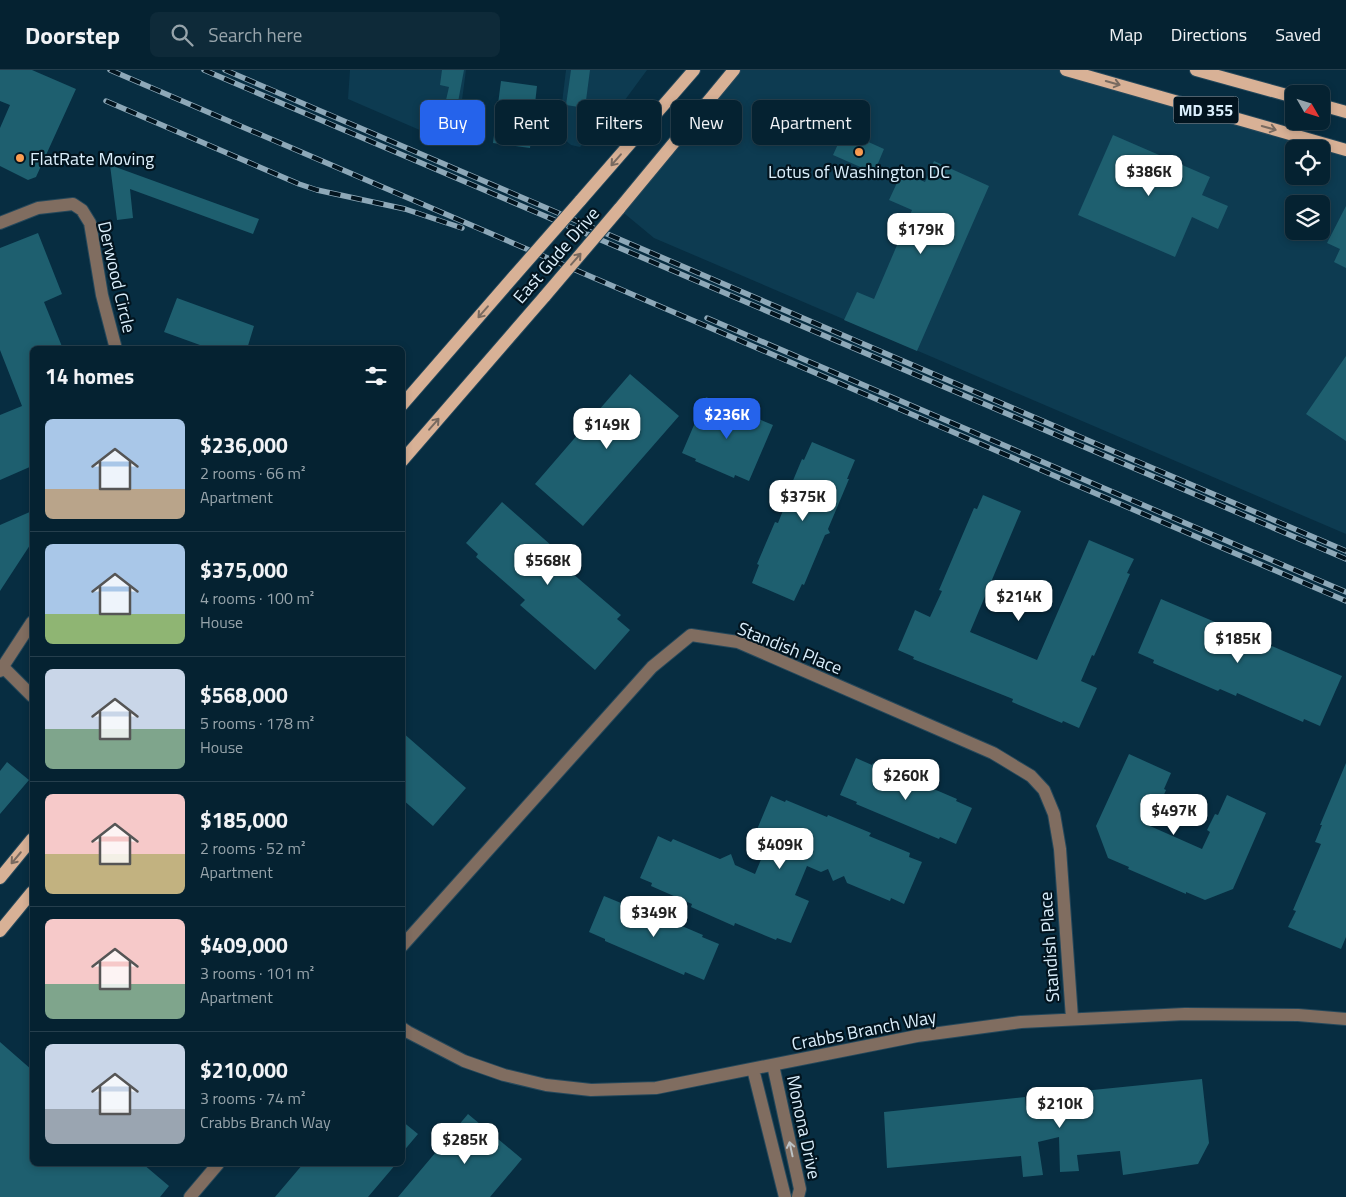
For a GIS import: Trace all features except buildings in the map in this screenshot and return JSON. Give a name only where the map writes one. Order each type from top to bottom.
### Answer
[{"type":"main road","name":"East Gude Drive","points":[[405,402],[694,70]]},
{"type":"main road","name":"East Gude Drive","points":[[405,458],[619,209],[734,70]]},
{"type":"main road","name":"MD 355","points":[[1066,70],[1346,150]]},
{"type":"main road","name":"MD 355","points":[[1196,70],[1285,95]]},
{"type":"main road","points":[[1330,108],[1346,112]]},
{"type":"main road","points":[[0,878],[30,841]]},
{"type":"main road","points":[[0,931],[30,894]]},
{"type":"street","name":"Derwood Circle","points":[[0,223],[38,208],[73,204],[82,210],[90,223],[102,295],[115,346]]},
{"type":"street","points":[[30,625],[1,669],[30,694]]},
{"type":"street","name":"Standish Place","points":[[405,943],[652,667],[691,635],[738,642],[992,753],[1031,776],[1044,790],[1054,814],[1060,849],[1072,1018]]},
{"type":"street","name":"Crabbs Branch Way","points":[[405,1030],[464,1061],[504,1075],[546,1085],[591,1090],[656,1088],[917,1036],[1021,1022],[1072,1018],[1185,1014],[1298,1016],[1346,1019]]},
{"type":"street","name":"Monona Drive","points":[[773,1064],[800,1189],[798,1197]]},
{"type":"street","name":"Monona Drive","points":[[752,1069],[785,1197]]},
{"type":"street","points":[[190,1197],[216,1166]]},
{"type":"shaded area","points":[[350,70],[466,70],[462,100],[420,100],[420,130],[348,99]]},
{"type":"shaded area","points":[[566,70],[647,70],[625,100],[577,100],[577,145],[582,145],[580,147],[571,145],[567,142],[567,100],[562,100]]},
{"type":"shaded area","points":[[734,70],[1066,70],[1311,140],[1285,140],[1285,185],[1330,185],[1330,145],[1346,150],[1346,534],[654,238],[619,209],[672,145],[742,145],[742,100],[709,100]]},
{"type":"railway","points":[[110,70],[1346,601]]},
{"type":"railway","points":[[204,70],[1346,559]]},
{"type":"railway","points":[[225,70],[1346,551]]},
{"type":"railway","points":[[106,101],[299,184],[317,190],[405,209],[462,228]]},
{"type":"railway","points":[[707,318],[1346,592]]},
{"type":"place","name":"Lotus of Washington DC","points":[[859,152]]},
{"type":"place","name":"FlatRate Moving","points":[[20,158]]}]
